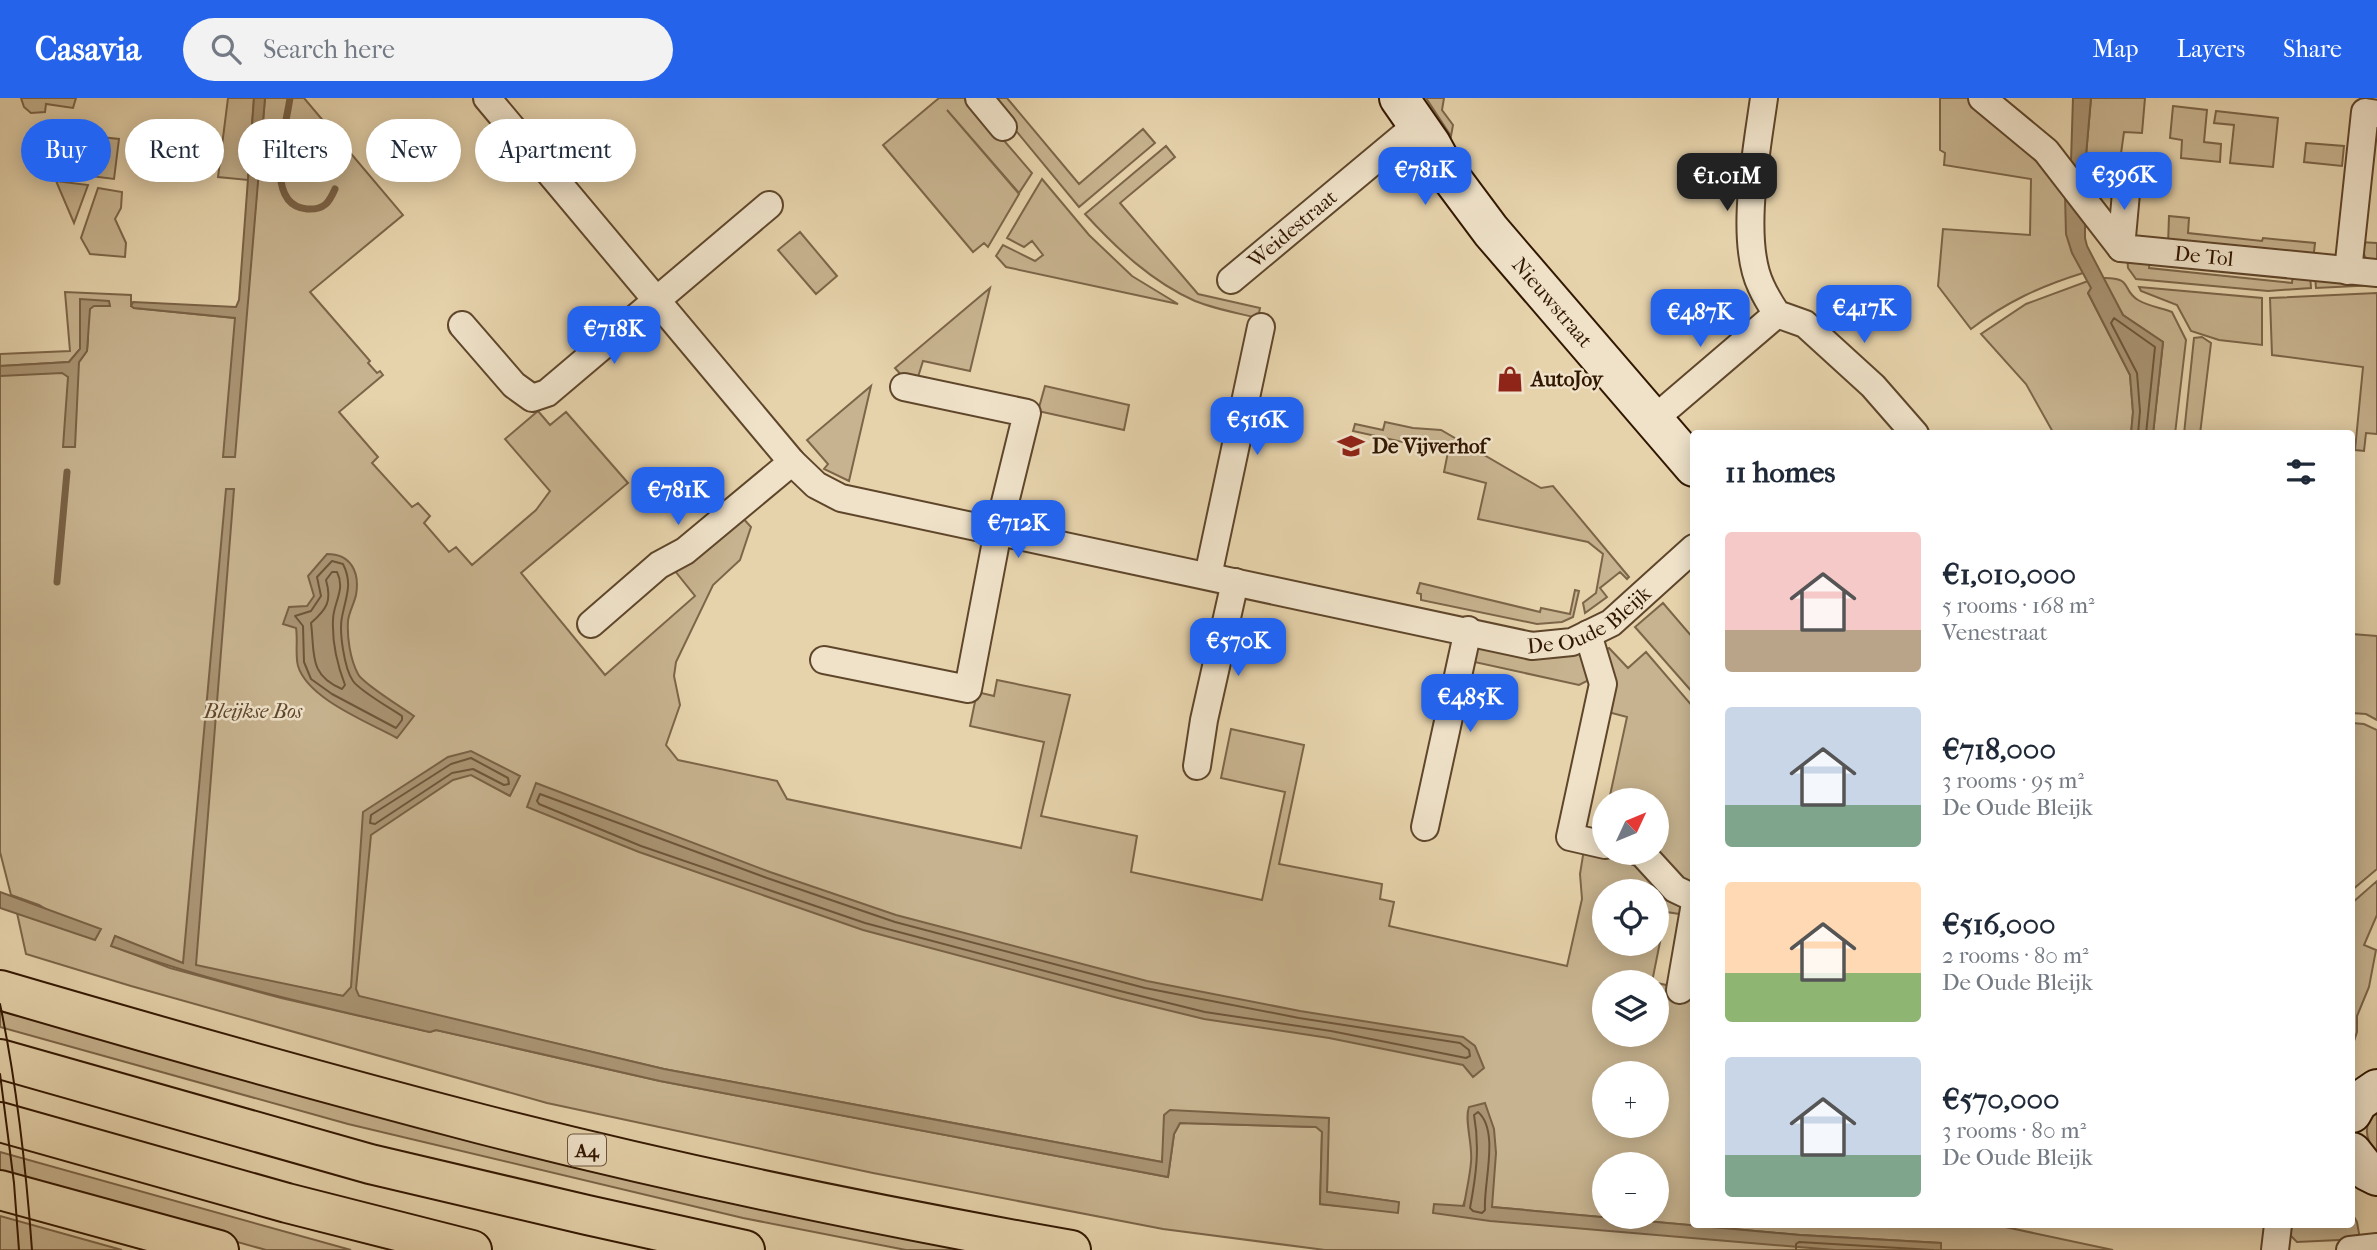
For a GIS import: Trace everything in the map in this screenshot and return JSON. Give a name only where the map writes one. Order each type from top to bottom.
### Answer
[{"type":"highway","name":"A4","points":[[0,990],[243,1060],[573,1147],[785,1195],[1071,1250]]},
{"type":"highway","points":[[0,1059],[370,1164],[744,1250]]},
{"type":"highway","points":[[0,1122],[286,1203],[472,1250]]},
{"type":"highway","points":[[0,1190],[219,1250]]},
{"type":"street","name":"De Oude Bleijk","points":[[487,98],[792,462],[816,485],[841,498],[1468,630],[1532,646],[1572,642],[1611,623],[1690,552]]},
{"type":"street","points":[[979,98],[1003,127]]},
{"type":"street","name":"Nieuwstraat","points":[[1370,98],[1406,121],[1491,231],[1690,462]]},
{"type":"street","points":[[1764,98],[1749,225],[1753,258],[1760,284],[1777,314],[1805,324],[1873,386],[1911,430]]},
{"type":"street","points":[[1982,98],[2046,151],[2121,248]]},
{"type":"street","points":[[2348,271],[2365,112],[2377,114]]},
{"type":"street","name":"Weidestraat","points":[[1231,280],[1406,121]]},
{"type":"street","points":[[2120,187],[2126,193],[2121,248]]},
{"type":"street","points":[[462,325],[514,385],[532,398],[547,393],[769,205]]},
{"type":"street","name":"De Tol","points":[[2121,248],[2377,273]]},
{"type":"street","points":[[1653,420],[1777,314]]},
{"type":"street","points":[[1208,576],[1261,327]]},
{"type":"street","points":[[824,660],[968,689],[998,531],[1027,413],[904,387]]},
{"type":"street","points":[[591,624],[659,565],[685,551],[792,462]]},
{"type":"street","points":[[1197,766],[1204,720],[1235,582]]},
{"type":"street","points":[[1425,827],[1468,630]]},
{"type":"street","points":[[1588,634],[1603,684],[1570,837],[1592,842]]},
{"type":"street","points":[[1653,865],[1675,888],[1690,896]]},
{"type":"street","points":[[1680,990],[1690,932]]},
{"type":"street","points":[[2355,1108],[2358,1102],[2377,1089]]},
{"type":"street","points":[[2355,1156],[2367,1171],[2377,1176]]},
{"type":"street","points":[[2276,1250],[2278,1228]]},
{"type":"street","points":[[2350,1250],[2377,1247]]},
{"type":"green space","points":[[21,98],[76,98],[73,108],[46,104],[45,112],[31,113],[24,107]]},
{"type":"green space","points":[[228,98],[254,98],[252,119],[238,119],[238,179],[224,178],[224,130]]},
{"type":"green space","name":"Bleijkse Bos","points":[[265,98],[304,98],[322,119],[263,119]]},
{"type":"green space","points":[[939,98],[967,98],[1032,173],[1019,193],[947,110],[1019,194],[988,247],[984,243],[973,252],[883,145]]},
{"type":"green space","points":[[989,98],[1007,98],[1079,184],[1143,129],[1155,143],[1079,207]]},
{"type":"green space","points":[[1426,98],[1444,98],[1442,110],[1453,125],[1451,136]]},
{"type":"green space","points":[[1940,98],[1975,98],[2063,184],[2083,273],[2024,296],[1971,329],[1938,286],[1943,229],[2030,235],[2031,179],[1944,165],[1945,153],[1940,150]]},
{"type":"green space","points":[[2091,98],[2145,98],[2142,133],[2124,132],[2119,168],[2100,167],[2096,172],[2085,167]]},
{"type":"green space","points":[[2173,106],[2207,110],[2204,142],[2221,144],[2220,162],[2181,158],[2182,140],[2170,138]]},
{"type":"green space","points":[[2216,111],[2278,118],[2273,167],[2230,163],[2234,125],[2214,123]]},
{"type":"green space","points":[[111,138],[119,139],[114,179],[111,179]]},
{"type":"green space","points":[[2306,143],[2344,146],[2342,166],[2304,162]]},
{"type":"green space","points":[[1166,146],[1175,157],[1120,203],[1198,294],[1260,308],[1258,318],[1203,304],[1164,284],[1122,251],[1085,214]]},
{"type":"green space","name":"Bleijkse Bos","points":[[352,155],[366,171],[366,182],[375,182],[403,215],[310,292],[370,361],[368,363],[377,373],[380,371],[383,375],[339,412],[378,457],[372,463],[412,507],[418,503],[430,516],[424,523],[449,552],[456,547],[472,565],[536,510],[550,491],[505,439],[538,411],[550,425],[566,412],[628,483],[521,573],[605,675],[695,596],[675,571],[741,516],[751,527],[740,560],[713,585],[676,662],[674,676],[680,705],[666,745],[678,760],[777,781],[787,799],[1021,848],[1044,742],[970,726],[977,692],[994,696],[997,680],[1070,695],[1041,816],[1137,836],[1131,872],[1262,900],[1285,792],[1221,778],[1231,729],[1304,745],[1279,864],[1382,884],[1380,899],[1394,902],[1389,926],[1567,966],[1582,899],[1580,874],[1584,849],[1592,851],[1592,865],[1640,865],[1657,879],[1592,879],[1592,956],[1657,956],[1654,970],[1592,970],[1592,1047],[1669,1047],[1669,986],[1690,996],[1690,1225],[1669,1223],[1669,1152],[1592,1152],[1592,1216],[1492,1207],[1492,1203],[1465,1200],[1463,1206],[1592,1221],[1592,1229],[1657,1229],[1835,1250],[1325,1250],[1163,1229],[873,1173],[547,1103],[26,954],[17,913],[94,939],[39,905],[11,895],[0,852],[0,373],[79,362],[87,351],[88,338],[80,299],[80,349],[69,362],[0,366],[0,354],[70,351],[65,292],[131,295],[131,306],[235,318],[246,314],[258,182],[352,182]],"holes":[[[115,936],[183,964],[343,996],[345,994],[664,1069],[1162,1162],[1168,1115],[1328,1118],[1327,1192],[1398,1202],[1398,1212],[1320,1204],[1322,1132],[1317,1127],[1180,1123],[1174,1134],[1168,1177],[660,1081],[281,998],[170,968],[112,946]]]},
{"type":"green space","points":[[1042,179],[1089,235],[1132,276],[1178,304],[1006,267],[996,256],[1003,245],[1035,261],[1043,255],[1032,241],[1024,247],[1007,238]]},
{"type":"green space","points":[[56,182],[88,185],[74,223]]},
{"type":"green space","points":[[98,188],[122,192],[121,208],[115,219],[126,243],[125,257],[90,254],[81,238]]},
{"type":"green space","points":[[2169,216],[2189,218],[2188,233],[2262,241],[2263,238],[2315,243],[2313,261],[2168,245]]},
{"type":"green space","points":[[800,232],[837,276],[816,294],[778,250]]},
{"type":"green space","points":[[2360,242],[2377,243],[2377,264],[2365,257]]},
{"type":"green space","points":[[2127,255],[2150,258],[2149,268],[2292,283],[2293,273],[2310,275],[2311,288],[2268,291],[2136,279],[2128,268]]},
{"type":"green space","points":[[2315,275],[2377,285],[2316,288]]},
{"type":"green space","points":[[2102,278],[2119,280],[2138,300],[2172,312],[2186,340],[2175,430],[2153,430],[2163,342],[2123,315]]},
{"type":"green space","points":[[2088,281],[2092,288],[2088,293],[2130,375],[2131,430],[2052,430],[2026,384],[1981,334],[2026,304]]},
{"type":"green space","points":[[2139,287],[2262,298],[2262,345],[2219,340],[2191,331],[2177,305],[2141,291]]},
{"type":"green space","points":[[990,288],[970,371],[923,361],[918,377],[910,385],[895,368]]},
{"type":"green space","points":[[2377,293],[2377,434],[2366,433],[2364,451],[2355,450],[2363,367],[2272,355],[2270,298]]},
{"type":"green space","points":[[2202,337],[2211,343],[2200,430],[2184,430],[2194,338]]},
{"type":"green space","points":[[871,386],[849,481],[824,469],[828,464],[807,440]]},
{"type":"green space","points":[[1045,386],[1129,405],[1124,430],[1038,411]]},
{"type":"green space","points":[[1385,422],[1441,430],[1541,488],[1553,486],[1629,577],[1627,579],[1620,572],[1600,588],[1607,597],[1585,613],[1583,603],[1596,593],[1603,554],[1588,542],[1478,519],[1486,483],[1444,472],[1448,452],[1353,431],[1355,424],[1383,430]]},
{"type":"green space","points":[[1420,583],[1540,612],[1541,608],[1570,614],[1575,590],[1579,591],[1573,617],[1562,622],[1537,624],[1421,600],[1421,594],[1417,593]]},
{"type":"green space","points":[[1663,603],[1690,634],[1690,689],[1635,627]]},
{"type":"green space","points":[[2355,634],[2377,636],[2377,720],[2366,714],[2355,713]]},
{"type":"green space","points":[[1474,646],[1517,655],[1544,657],[1586,648],[1595,677],[1579,685],[1470,661]]},
{"type":"green space","points":[[1609,648],[1628,668],[1646,652],[1690,703],[1690,886],[1679,884],[1666,865],[1670,864],[1670,788],[1612,788],[1627,717],[1608,712],[1603,651]]},
{"type":"green space","points":[[2355,723],[2377,730],[2377,869],[2355,887]]},
{"type":"green space","points":[[2377,881],[2377,915],[2364,945],[2376,950],[2369,987],[2357,1016],[2355,1038],[2355,900]]},
{"type":"green space","name":"Bleijkse Bos","points":[[1669,889],[1678,897],[1686,915],[1669,912]]},
{"type":"green space","points":[[0,1003],[996,1250],[906,1250],[743,1218],[348,1124],[0,1027]]},
{"type":"green space","points":[[2377,1108],[2377,1153],[2369,1142],[2367,1130]]},
{"type":"green space","points":[[0,1152],[351,1250],[266,1250],[0,1175]]},
{"type":"green space","points":[[0,1216],[122,1250],[0,1250]]},
{"type":"green space","points":[[2355,1218],[2360,1239],[2297,1242],[2287,1232],[2288,1228],[2355,1228]]},
{"type":"green space","name":"Bleijkse Bos","points":[[1723,1228],[2010,1228],[2113,1250],[1941,1250],[1941,1243]]},
{"type":"water","points":[[254,98],[265,98],[263,119],[252,119]]},
{"type":"water","points":[[2073,98],[2091,98],[2085,167],[2085,238],[2123,315],[2163,342],[2153,430],[2131,430],[2130,375],[2088,293],[2091,288],[2072,253],[2066,234],[2065,195],[2071,162]]},
{"type":"water","points":[[248,182],[258,182],[235,457],[223,457],[235,318],[131,306],[133,302],[236,307],[239,300]]},
{"type":"water","points":[[80,299],[109,301],[110,306],[94,306],[90,309],[87,351],[79,362],[75,447],[63,447],[68,377],[62,373],[0,376],[0,366],[69,362],[80,349]]},
{"type":"water","points":[[226,489],[234,489],[196,965],[343,996],[351,987],[363,812],[448,757],[471,751],[520,776],[510,796],[471,775],[453,780],[371,835],[356,989],[359,996],[664,1069],[1162,1162],[1164,1115],[1170,1110],[1329,1118],[1327,1192],[1399,1202],[1398,1213],[1320,1204],[1322,1132],[1316,1127],[1180,1123],[1174,1134],[1168,1177],[660,1081],[436,1030],[430,1032],[229,983],[111,946],[115,936],[183,963]]},
{"type":"water","points":[[327,554],[348,561],[357,579],[348,634],[351,655],[358,674],[375,690],[414,716],[397,738],[326,699],[304,678],[298,666],[296,628],[283,624],[289,607],[307,606],[314,596],[308,576]]},
{"type":"water","points":[[536,783],[770,872],[896,915],[1147,981],[1300,1011],[1463,1037],[1475,1046],[1484,1068],[1473,1077],[1463,1065],[1329,1038],[1204,1019],[863,930],[639,852],[527,807]]},
{"type":"water","points":[[0,892],[101,929],[95,940],[0,908]]},
{"type":"water","points":[[1485,1103],[1494,1129],[1496,1153],[1492,1207],[1592,1216],[1592,1229],[1669,1229],[1669,1223],[1690,1225],[1690,1228],[1941,1243],[1941,1250],[1835,1250],[1490,1221],[1433,1213],[1434,1204],[1464,1206],[1471,1155],[1469,1107]]},
{"type":"waterway","points":[[290,98],[280,163],[285,194],[293,204],[313,209],[325,205],[335,189]]},
{"type":"waterway","points":[[57,582],[67,472]]},
{"type":"tram line","points":[[0,1004],[20,1127],[32,1250]]},
{"type":"tram line","points":[[0,1074],[14,1183],[19,1250]]},
{"type":"place","name":"AutoJoy","points":[[1510,379]]},
{"type":"place","name":"De Vijverhof","points":[[1351,446]]}]
